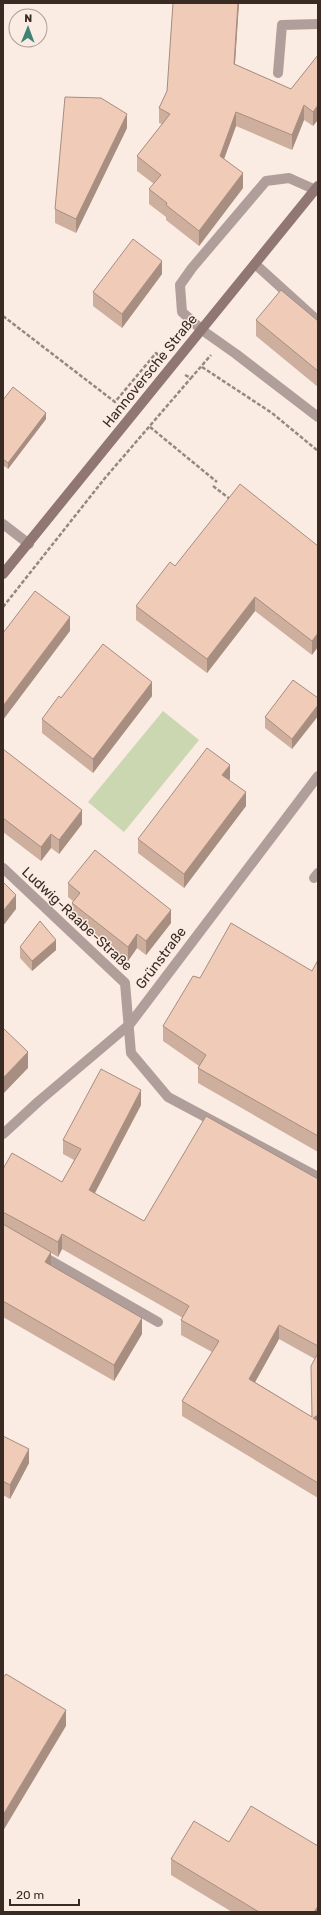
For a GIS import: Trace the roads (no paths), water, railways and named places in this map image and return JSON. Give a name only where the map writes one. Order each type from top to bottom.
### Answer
[{"type":"main road","name":"Hannoversche Straße","points":[[3,574],[317,189]]},
{"type":"street","points":[[278,73],[282,25],[318,24]]},
{"type":"street","points":[[317,189],[289,178],[266,181],[192,268],[180,285],[182,312],[202,330],[318,417]]},
{"type":"street","points":[[255,264],[318,321]]},
{"type":"street","points":[[3,524],[29,544]]},
{"type":"street","name":"Grünstraße","points":[[3,1134],[39,1101],[130,1024],[213,912],[318,776]]},
{"type":"street","name":"Ludwig-Raabe-Straße","points":[[3,868],[126,983],[131,1053],[168,1097],[318,1177]]},
{"type":"street","points":[[30,1248],[158,1322]]}]
